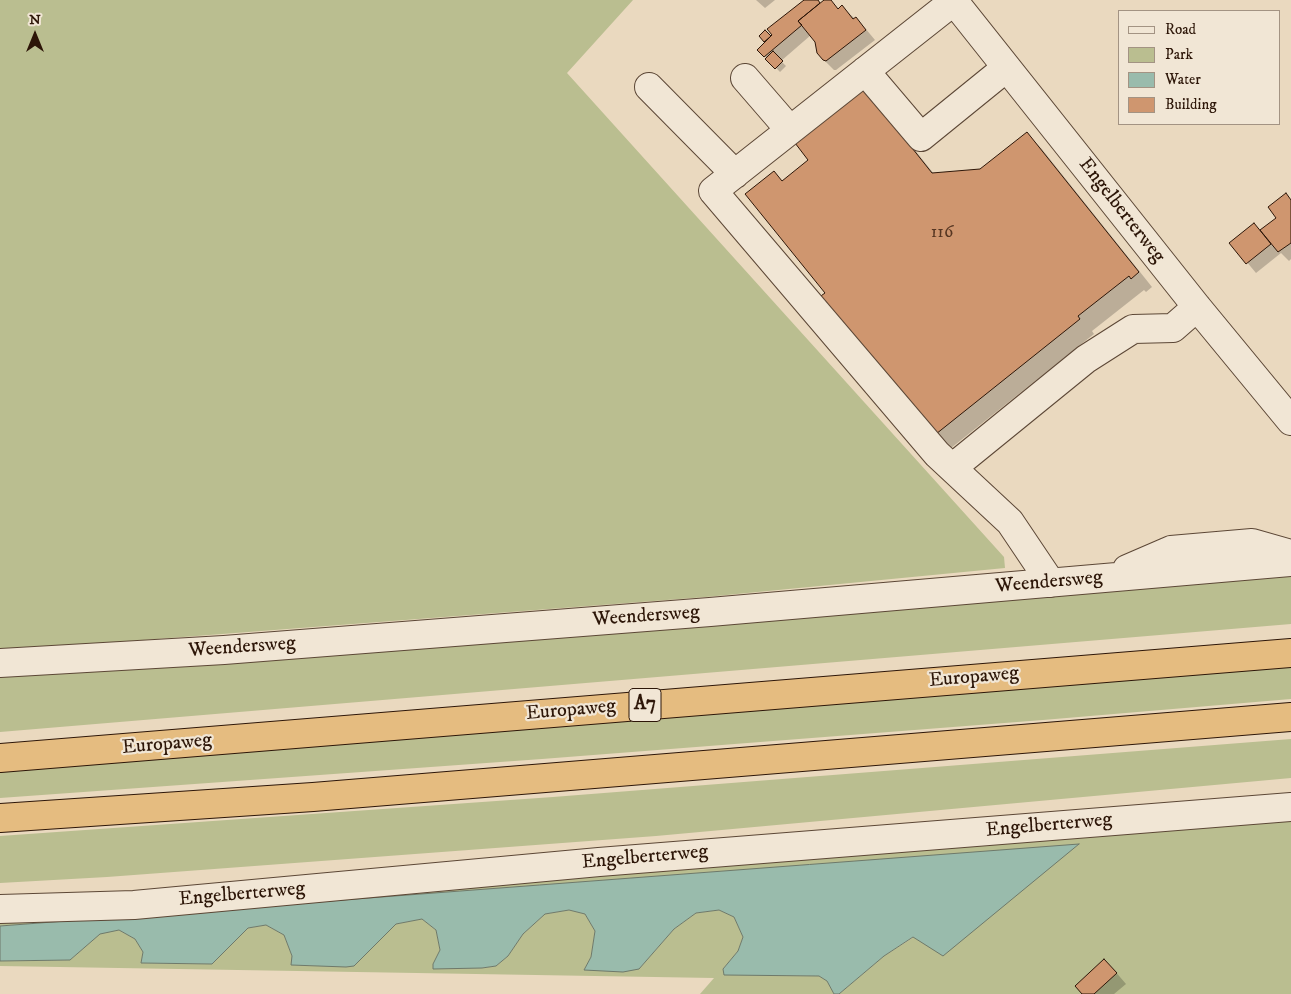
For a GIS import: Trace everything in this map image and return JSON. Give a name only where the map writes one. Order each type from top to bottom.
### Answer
[{"type":"highway","name":"Europaweg","points":[[0,758],[1291,652]]},
{"type":"highway","points":[[0,818],[333,796],[1291,717]]},
{"type":"street","name":"Engelberterweg","points":[[953,1],[1197,308],[1291,421]]},
{"type":"street","points":[[953,1],[713,191],[937,454],[1010,522],[1051,583]]},
{"type":"street","points":[[865,71],[921,137],[1006,68]]},
{"type":"street","points":[[745,78],[790,130]]},
{"type":"street","points":[[649,87],[735,174]]},
{"type":"street","points":[[952,468],[1086,359],[1133,329],[1173,328],[1197,308]]},
{"type":"street","points":[[1105,579],[1171,550],[1252,543],[1291,554]]},
{"type":"street","name":"Weendersweg","points":[[0,663],[234,649],[710,612],[1291,562]]},
{"type":"street","name":"Engelberterweg","points":[[0,909],[134,904],[599,862],[1291,807]]},
{"type":"green space","points":[[0,0],[633,0],[567,73],[1004,557],[1005,568],[706,597],[0,651]]},
{"type":"green space","points":[[1291,571],[1291,624],[0,732],[0,675]]},
{"type":"green space","points":[[1291,666],[1291,699],[542,759],[0,798],[0,768]]},
{"type":"green space","points":[[1291,739],[1291,778],[656,836],[107,877],[0,883],[0,836],[553,797]]},
{"type":"green space","points":[[1291,814],[1291,994],[839,994],[884,956],[914,937],[1078,845],[0,926],[0,919],[813,856],[1049,840]]},
{"type":"green space","points":[[569,910],[585,914],[595,931],[591,957],[584,970],[639,969],[674,929],[696,913],[719,910],[734,917],[743,937],[738,951],[723,969],[724,974],[819,976],[827,981],[834,994],[700,994],[714,978],[0,966],[0,961],[70,960],[100,933],[119,930],[135,939],[143,952],[141,963],[212,964],[248,928],[266,925],[284,935],[292,956],[292,965],[353,966],[396,924],[422,919],[436,930],[440,950],[433,964],[482,968],[496,966],[508,956],[523,934],[545,914]]},
{"type":"water","points":[[1079,844],[943,956],[913,937],[884,956],[839,994],[834,994],[827,981],[819,976],[724,975],[723,969],[738,951],[743,937],[734,917],[719,910],[696,913],[674,929],[639,969],[623,972],[584,970],[591,957],[595,931],[585,914],[569,910],[545,914],[523,934],[508,956],[496,966],[482,968],[433,969],[433,964],[440,950],[436,930],[422,919],[396,924],[354,966],[346,967],[291,965],[292,956],[284,935],[266,925],[248,928],[212,964],[141,963],[143,952],[135,939],[119,930],[100,934],[70,960],[0,961],[0,926]]},
{"type":"building","points":[[804,0],[818,0],[820,3],[798,21],[802,25],[764,57],[757,50],[772,35],[767,29]]},
{"type":"building","points":[[824,0],[831,0],[838,9],[842,5],[853,19],[856,17],[866,30],[826,61],[817,53],[815,42],[798,21]]},
{"type":"building","points":[[765,30],[771,36],[764,42],[759,36]]},
{"type":"building","points":[[773,51],[783,61],[775,69],[765,59]]},
{"type":"building","points":[[861,84],[932,173],[980,169],[1027,132],[1139,272],[1131,279],[1129,276],[1078,316],[1080,319],[931,438],[818,298],[825,293],[745,194],[774,171],[782,181],[808,160],[792,139]]},
{"type":"building","points":[[1286,193],[1291,200],[1291,243],[1278,252],[1260,230],[1276,218],[1268,207]]},
{"type":"building","points":[[1254,223],[1271,244],[1246,264],[1229,243]]},
{"type":"building","points":[[1104,959],[1117,973],[1094,994],[1082,994],[1075,986]]}]
